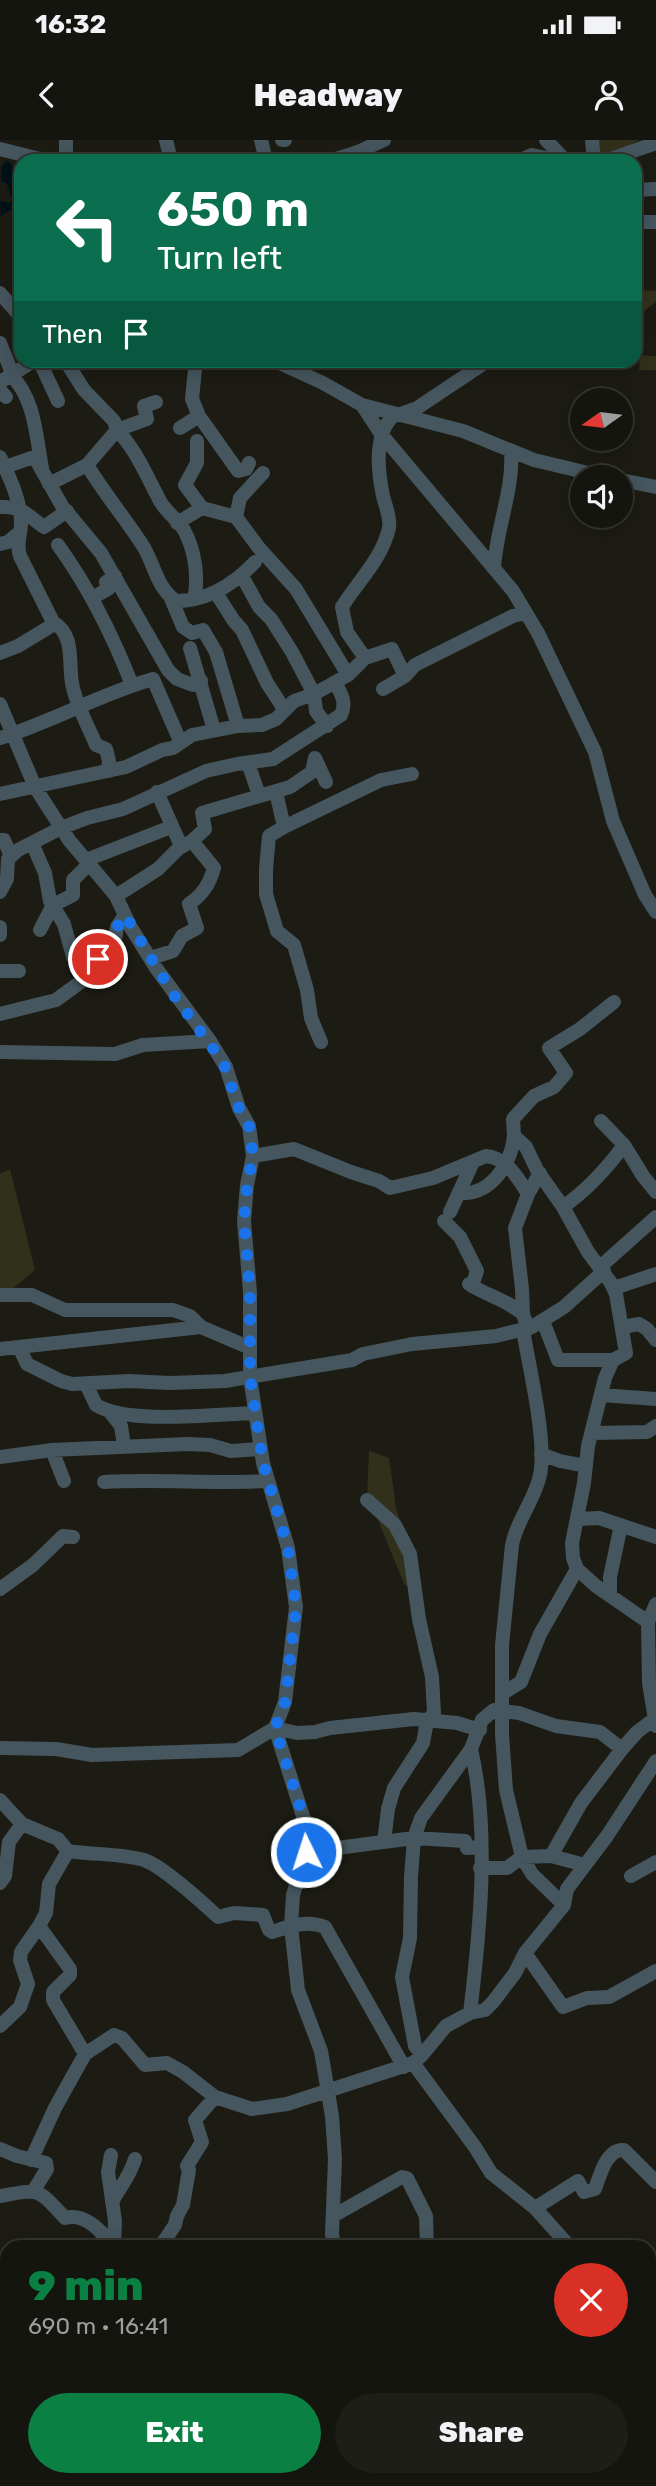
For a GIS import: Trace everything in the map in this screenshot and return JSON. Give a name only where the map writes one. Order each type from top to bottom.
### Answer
[{"type":"street","points":[[352,154],[384,140]]},
{"type":"street","points":[[547,140],[560,154]]},
{"type":"street","points":[[625,154],[656,143]]},
{"type":"street","points":[[6,147],[27,154]]},
{"type":"street","points":[[0,293],[14,309]]},
{"type":"street","points":[[0,343],[8,376],[20,384],[30,407],[46,478]]},
{"type":"street","points":[[41,368],[58,401]]},
{"type":"street","points":[[70,368],[89,396],[114,421],[117,430],[133,447],[162,504],[183,527],[198,580],[194,600]]},
{"type":"street","points":[[290,368],[362,405],[463,431],[511,452],[570,469]]},
{"type":"street","points":[[365,658],[347,632],[342,607],[380,554],[390,525],[382,492],[382,434],[389,420],[397,414],[418,408],[477,368]]},
{"type":"street","points":[[195,369],[192,399],[199,416],[238,471],[246,469],[249,463]]},
{"type":"street","points":[[46,478],[87,465],[117,430],[147,419],[144,406],[156,401]]},
{"type":"street","points":[[362,405],[382,434],[513,591],[526,613],[550,656],[595,752],[613,821],[645,895],[656,912]]},
{"type":"street","points":[[180,428],[199,416]]},
{"type":"street","points":[[1,889],[7,877],[6,863],[11,856],[32,843],[87,818],[123,809],[206,771],[273,759],[327,726],[341,715],[345,706],[342,678],[296,589],[259,548],[236,517],[202,508],[185,485],[197,463],[197,441]]},
{"type":"street","points":[[494,568],[495,548],[512,467],[511,452]]},
{"type":"street","points":[[108,771],[106,749],[96,745],[72,685],[71,649],[60,626],[53,622],[20,556],[19,509],[2,462],[33,457],[67,511],[94,542],[168,670],[177,678],[193,685],[226,685]]},
{"type":"street","points":[[87,465],[145,549],[154,573],[170,596],[183,627],[192,632],[204,630],[216,652],[238,726]]},
{"type":"street","points":[[236,517],[240,498],[263,473]]},
{"type":"street","points":[[633,482],[656,487]]},
{"type":"street","points":[[0,507],[12,506],[19,509],[44,527],[67,511]]},
{"type":"street","points":[[177,523],[202,508]]},
{"type":"street","points":[[0,544],[8,542],[20,532]]},
{"type":"street","points":[[58,545],[92,598],[132,685]]},
{"type":"street","points":[[170,596],[176,601],[194,600],[216,593],[242,576],[255,562]]},
{"type":"street","points":[[92,598],[108,589],[106,582],[115,576]]},
{"type":"street","points":[[242,576],[259,607],[271,619],[292,652],[314,694],[316,711],[327,726]]},
{"type":"street","points":[[216,593],[242,630],[280,714],[283,733]]},
{"type":"street","points":[[383,689],[405,676],[415,665],[513,616],[526,613]]},
{"type":"street","points":[[0,653],[29,639],[51,626],[53,622]]},
{"type":"street","points":[[190,648],[214,730]]},
{"type":"street","points":[[2,789],[34,787],[126,767],[162,750],[173,748],[192,735],[238,726],[262,725],[295,701],[342,678],[365,658],[392,649],[405,676]]},
{"type":"street","points":[[6,736],[153,679],[168,670]]},
{"type":"street","points":[[153,679],[180,741]]},
{"type":"street","points":[[0,704],[6,736],[34,787],[61,828],[116,896],[173,994],[210,1041],[226,1067],[239,1108],[249,1126],[253,1156],[244,1221],[250,1292],[250,1377],[268,1481],[288,1548],[296,1607],[285,1702],[275,1728],[238,1750],[92,1755],[56,1749],[0,1748]]},
{"type":"street","points":[[305,740],[326,782]]},
{"type":"street","points":[[116,896],[158,869],[206,828],[202,813],[290,787],[312,772],[315,758]]},
{"type":"street","points":[[248,763],[259,795]]},
{"type":"street","points":[[321,1042],[311,1018],[307,990],[294,945],[277,931],[266,894],[270,836],[381,780],[412,774]]},
{"type":"street","points":[[150,958],[173,951],[182,936],[197,928],[189,904],[200,896],[209,884],[214,868],[171,827],[157,792]]},
{"type":"street","points":[[276,792],[284,827]]},
{"type":"street","points":[[40,930],[53,905],[73,895],[73,880],[87,862],[171,827]]},
{"type":"street","points":[[0,840],[4,840],[11,856]]},
{"type":"street","points":[[32,843],[45,873],[46,887],[53,905],[64,924],[74,957],[85,977]]},
{"type":"street","points":[[0,1014],[56,1000],[85,977],[98,959],[113,951],[117,927],[125,915]]},
{"type":"street","points":[[0,927],[0,934]]},
{"type":"street","points":[[0,971],[19,971]]},
{"type":"street","points":[[459,1193],[471,1194],[486,1187],[500,1174],[513,1146],[513,1119],[534,1096],[554,1087],[566,1073],[549,1048],[580,1029],[614,1002]]},
{"type":"street","points":[[0,1052],[115,1054],[143,1045],[210,1041]]},
{"type":"street","points":[[601,1121],[624,1145],[656,1192]]},
{"type":"street","points":[[514,1136],[526,1147],[588,1252],[614,1288],[626,1353],[613,1360],[558,1360],[543,1321]]},
{"type":"street","points":[[563,1207],[587,1189],[624,1145]]},
{"type":"street","points":[[253,1156],[294,1149],[379,1181],[390,1188],[433,1178],[486,1156],[494,1156],[505,1164],[528,1194]]},
{"type":"street","points":[[473,1162],[447,1217],[477,1270],[470,1285],[487,1295],[506,1300],[523,1314]]},
{"type":"street","points":[[540,1173],[528,1194],[515,1228],[541,1454],[540,1474],[515,1530],[512,1545],[502,1645],[502,1734],[506,1790],[522,1857],[532,1874],[564,1905]]},
{"type":"street","points":[[20,1349],[27,1364],[61,1381],[86,1384],[225,1381],[352,1360],[363,1353],[412,1344],[465,1340],[526,1329],[564,1307],[656,1217]]},
{"type":"street","points":[[614,1288],[656,1274]]},
{"type":"street","points":[[0,1296],[32,1295],[65,1310],[173,1310],[190,1316],[201,1327],[248,1347]]},
{"type":"street","points":[[623,1327],[639,1324],[656,1340]]},
{"type":"street","points":[[0,1349],[20,1349],[201,1327]]},
{"type":"street","points":[[613,1360],[605,1378],[591,1433],[572,1543],[573,1558],[577,1569],[596,1586],[648,1622]]},
{"type":"street","points":[[86,1384],[96,1405],[109,1411],[153,1416],[255,1413]]},
{"type":"street","points":[[601,1395],[656,1399]]},
{"type":"street","points":[[109,1411],[121,1426],[124,1446]]},
{"type":"street","points":[[591,1433],[648,1432],[656,1426]]},
{"type":"street","points":[[0,1457],[52,1450],[187,1444],[210,1445],[231,1451],[261,1449]]},
{"type":"street","points":[[52,1450],[64,1481]]},
{"type":"street","points":[[541,1454],[586,1466]]},
{"type":"street","points":[[104,1482],[268,1481]]},
{"type":"street","points":[[368,1500],[395,1525],[410,1554],[419,1619],[432,1677],[434,1713],[427,1721],[423,1743],[394,1788],[384,1842]]},
{"type":"street","points":[[578,1519],[599,1518],[656,1537]]},
{"type":"street","points":[[610,1595],[610,1577],[621,1525]]},
{"type":"street","points":[[0,1589],[33,1565],[63,1536],[73,1537]]},
{"type":"street","points":[[503,1693],[521,1682],[540,1634],[577,1569]]},
{"type":"street","points":[[551,1856],[581,1803],[622,1749],[637,1732],[655,1723],[649,1683],[648,1622],[656,1604]]},
{"type":"street","points":[[413,2062],[415,2046],[402,1977],[410,1938],[414,1838],[421,1818],[471,1749],[481,1730],[482,1720],[494,1710],[519,1713],[556,1726],[600,1732],[622,1749]]},
{"type":"street","points":[[275,1728],[306,1733],[414,1719],[457,1723],[481,1730]]},
{"type":"street","points":[[275,1728],[308,1832],[306,1852],[293,1895],[291,1926],[298,1990],[321,2051],[327,2091],[335,2159],[334,2240]]},
{"type":"street","points":[[470,2013],[479,1931],[480,1868],[478,1781],[471,1749]]},
{"type":"street","points":[[31,2160],[55,2108],[85,2054],[114,2035],[122,2038],[145,2065],[167,2063],[183,2071],[199,2087],[215,2097],[252,2109],[287,2104],[413,2062],[446,2026],[470,2013],[485,2010],[493,2002],[515,1973],[525,1953],[564,1905],[567,1889],[607,1836],[656,1761]]},
{"type":"street","points":[[0,1800],[22,1824],[58,1839],[68,1851],[93,1852],[147,1861],[218,1917],[234,1913],[263,1914],[272,1932],[314,1923],[325,1927],[413,2062],[491,2173],[535,2208],[564,2240]]},
{"type":"street","points":[[0,1883],[5,1876],[9,1842],[22,1824]]},
{"type":"street","points":[[306,1852],[414,1838],[465,1841],[467,1848],[480,1847]]},
{"type":"street","points":[[0,2026],[20,2007],[28,1984],[20,1960],[21,1952],[46,1913],[49,1884],[68,1851]]},
{"type":"street","points":[[480,1868],[507,1868],[522,1857],[551,1856],[585,1865]]},
{"type":"street","points":[[631,1876],[656,1862]]},
{"type":"street","points":[[39,1926],[70,1969],[69,1975],[53,1992],[53,2000],[85,2054]]},
{"type":"street","points":[[525,1953],[564,2007],[587,1998],[609,1997],[655,1968]]},
{"type":"street","points":[[165,2240],[175,2225],[186,2195],[189,2171],[187,2166],[202,2142],[195,2120],[215,2097]]},
{"type":"street","points":[[0,2149],[46,2163],[47,2166],[34,2190]]},
{"type":"street","points":[[535,2208],[578,2181],[584,2192],[596,2189],[601,2172],[613,2151],[619,2149],[624,2150],[656,2182]]},
{"type":"street","points":[[108,2240],[115,2221],[108,2172],[111,2155]]},
{"type":"street","points":[[112,2202],[118,2189],[129,2179],[135,2159]]},
{"type":"street","points":[[332,2216],[402,2177],[407,2178],[426,2217],[427,2240]]},
{"type":"street","points":[[0,2196],[34,2190],[44,2195],[65,2218],[72,2216],[89,2222],[104,2240]]},
{"type":"shaded area","points":[[599,140],[640,140],[612,154],[600,154]]},
{"type":"shaded area","points":[[642,290],[656,291],[656,302],[644,311]]},
{"type":"shaded area","points":[[642,355],[656,356],[656,370],[639,370],[642,368]]},
{"type":"shaded area","points":[[10,1169],[35,1270],[0,1299],[0,1174]]},
{"type":"shaded area","points":[[369,1451],[389,1458],[396,1508],[419,1583],[405,1586],[376,1515],[367,1500]]},
{"type":"water","points":[[7,160],[12,165],[14,209],[1,217],[0,201],[10,203],[12,199],[7,184],[1,181],[2,166]]},
{"type":"route","points":[[98,959],[113,951],[117,927],[125,915],[173,994],[210,1041],[226,1067],[239,1108],[249,1126],[253,1156],[244,1221],[250,1292],[250,1377],[263,1463],[288,1548],[296,1607],[285,1702],[275,1728],[308,1832],[306,1852]]}]
